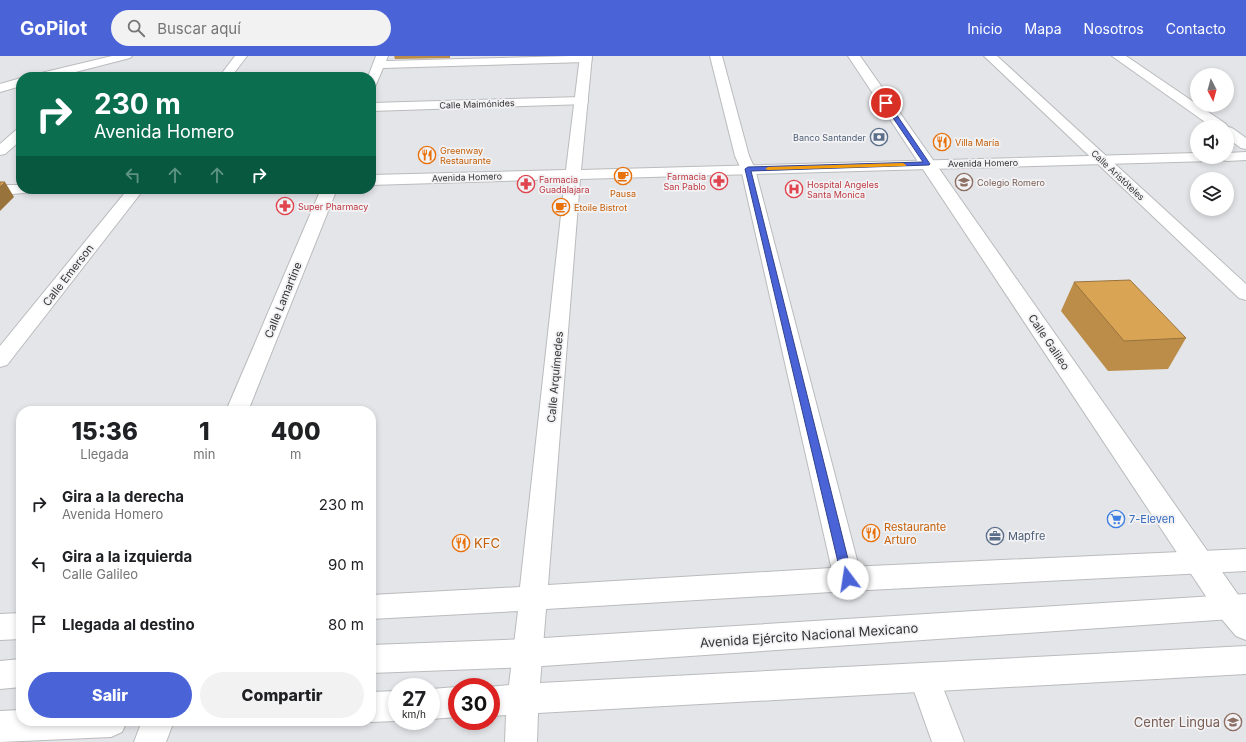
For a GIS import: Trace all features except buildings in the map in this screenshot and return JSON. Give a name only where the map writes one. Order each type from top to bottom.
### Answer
[{"type":"street","points":[[59,72],[106,59],[126,56]]},
{"type":"street","points":[[229,72],[241,56]]},
{"type":"street","points":[[716,56],[744,159],[848,579]]},
{"type":"street","name":"Calle Galileo","points":[[854,56],[1199,562],[1240,613]]},
{"type":"street","name":"Calle Aristóteles","points":[[990,56],[1086,145],[1102,152],[1246,294]]},
{"type":"street","points":[[1118,56],[1211,120]]},
{"type":"street","points":[[376,72],[380,61],[586,57]]},
{"type":"street","name":"Calle Arquímedes","points":[[521,742],[523,699],[586,57]]},
{"type":"street","points":[[91,72],[106,59]]},
{"type":"street","points":[[0,88],[16,83]]},
{"type":"street","name":"Calle Maimónides","points":[[376,107],[582,101]]},
{"type":"street","points":[[1234,136],[1245,143]]},
{"type":"street","points":[[0,151],[16,137]]},
{"type":"street","points":[[1234,142],[1245,143]]},
{"type":"street","points":[[1064,146],[1086,145]]},
{"type":"street","name":"Avenida Homero","points":[[376,180],[575,163],[920,153],[1102,152],[1190,156]]},
{"type":"street","points":[[1234,157],[1246,156]]},
{"type":"street","points":[[0,176],[16,176]]},
{"type":"street","points":[[0,190],[16,189]]},
{"type":"street","name":"Calle Emerson","points":[[0,360],[132,194]]},
{"type":"street","name":"Calle Lamartine","points":[[239,406],[327,194]]},
{"type":"street","points":[[376,606],[848,579],[1246,560]]},
{"type":"street","name":"Avenida Ejército Nacional Mexicano","points":[[376,659],[528,654],[1240,613]]},
{"type":"street","points":[[0,627],[16,626]]},
{"type":"street","points":[[500,700],[1246,660]]},
{"type":"street","points":[[0,674],[16,673]]},
{"type":"street","points":[[924,677],[948,742]]},
{"type":"street","points":[[376,707],[388,706]]},
{"type":"street","points":[[0,727],[18,726]]},
{"type":"street","points":[[150,742],[156,726]]},
{"type":"slow traffic","points":[[768,169],[903,165]]},
{"type":"place","name":"Banco Santander","points":[[879,137]]},
{"type":"place","name":"Villa María","points":[[942,142]]},
{"type":"place","name":"Greenway Restaurante","points":[[427,155]]},
{"type":"place","name":"Pausa","points":[[623,176]]},
{"type":"place","name":"Farmacia San Pablo","points":[[719,181]]},
{"type":"place","name":"Colegio Romero","points":[[964,182]]},
{"type":"place","name":"Farmacia Guadalajara","points":[[526,184]]},
{"type":"place","name":"Hospital Angeles Santa Monica","points":[[794,189]]},
{"type":"place","name":"Super Pharmacy","points":[[285,206]]},
{"type":"place","name":"Etoile Bistrot","points":[[561,207]]},
{"type":"place","name":"7-Eleven","points":[[1116,519]]},
{"type":"place","name":"Restaurante Arturo","points":[[871,533]]},
{"type":"place","name":"Mapfre","points":[[995,536]]},
{"type":"place","name":"KFC","points":[[461,543]]},
{"type":"place","name":"Center Lingua","points":[[1233,722]]},
{"type":"route","points":[[848,579],[748,169],[927,164],[886,103]]}]
